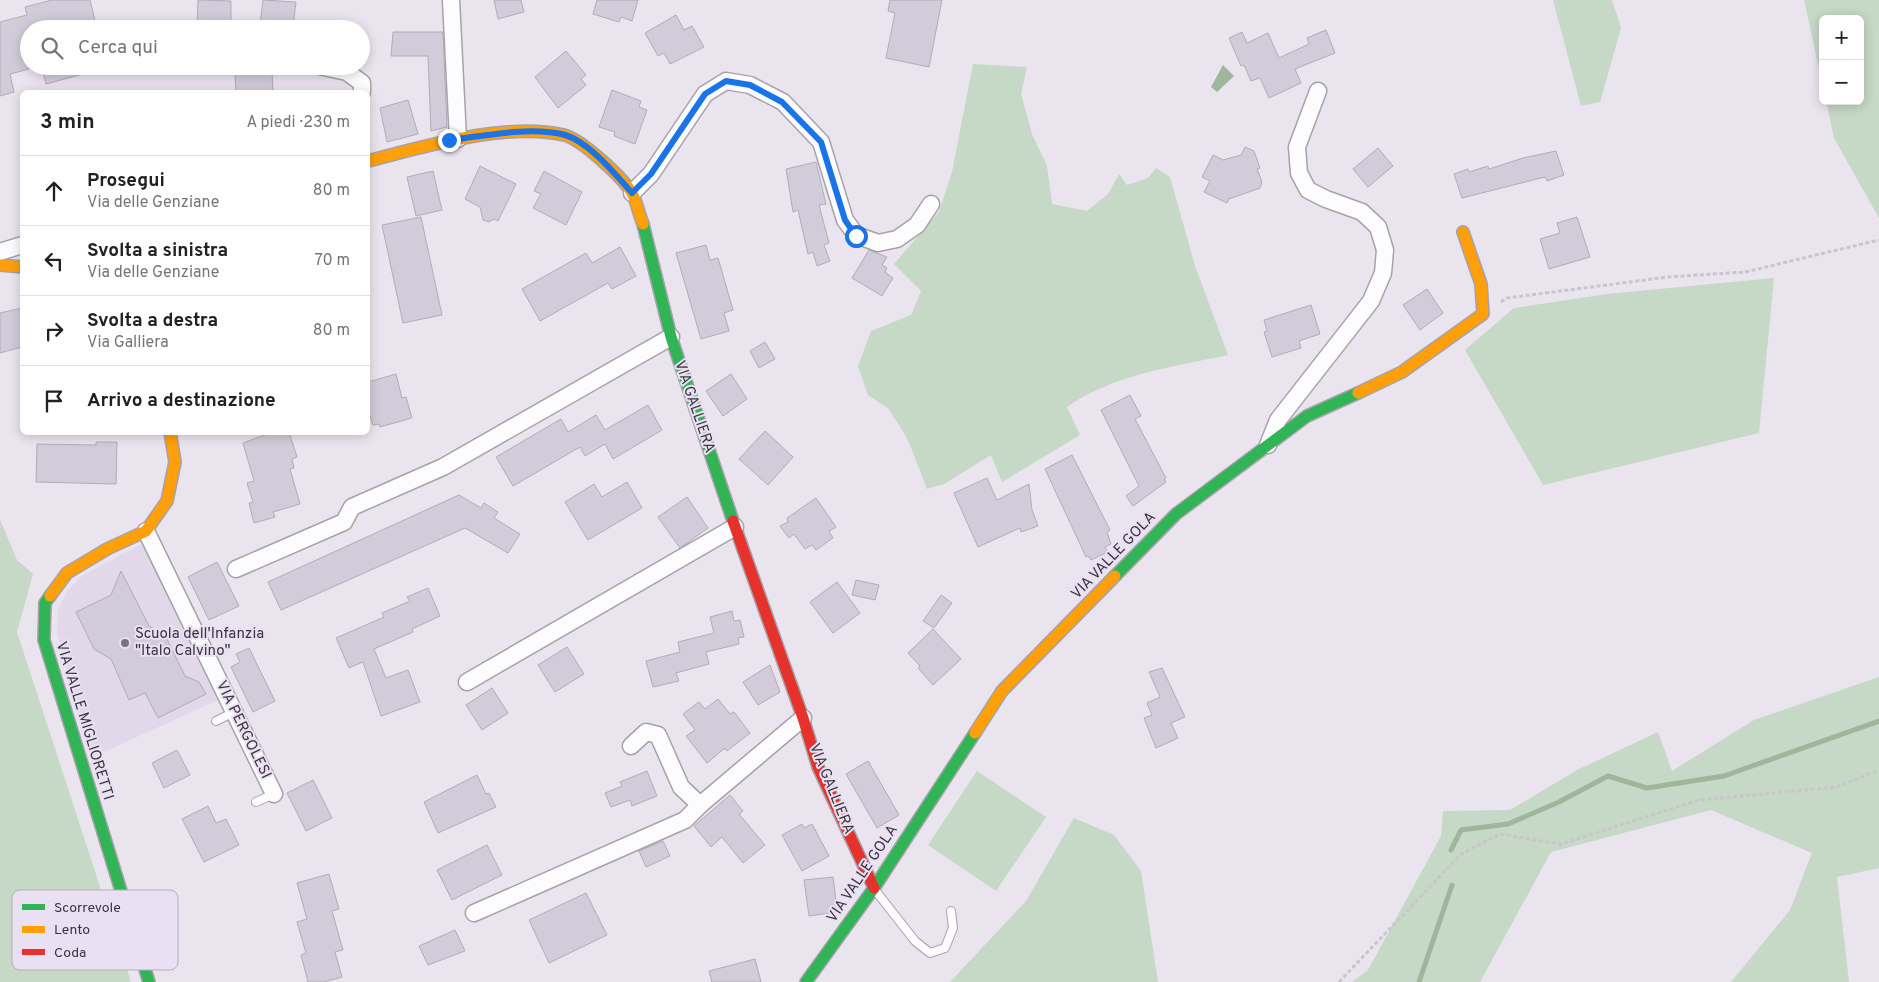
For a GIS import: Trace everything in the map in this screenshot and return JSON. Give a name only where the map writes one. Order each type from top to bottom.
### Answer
[{"type":"street","points":[[451,0],[458,139]]},
{"type":"street","points":[[351,75],[362,83],[362,90]]},
{"type":"street","points":[[632,193],[651,174],[705,94],[726,81],[750,85],[782,102],[821,142],[845,220],[856,236],[878,243],[897,239],[917,226],[931,204]]},
{"type":"street","points":[[1268,445],[1278,420],[1371,301],[1383,272],[1384,250],[1378,227],[1362,212],[1326,200],[1308,190],[1299,173],[1297,147],[1318,92]]},
{"type":"street","name":"VIA GALLIERA","points":[[370,161],[458,139],[521,132],[566,135],[600,157],[632,193],[649,242],[671,337],[735,527],[803,718],[818,767],[874,888]]},
{"type":"street","points":[[1463,232],[1481,284],[1483,314]]},
{"type":"street","points":[[0,252],[20,246]]},
{"type":"street","points":[[0,265],[20,267]]},
{"type":"street","name":"VIA VALLE GOLA","points":[[806,982],[874,888],[1002,691],[1176,514],[1307,416],[1402,372],[1483,314]]},
{"type":"street","points":[[236,569],[344,522],[352,507],[443,467],[671,337]]},
{"type":"street","points":[[146,531],[167,501],[175,462],[170,435]]},
{"type":"street","points":[[467,682],[735,527]]},
{"type":"street","name":"VIA PERGOLESI","points":[[146,531],[274,794]]},
{"type":"street","name":"VIA VALLE MIGLIORETTI","points":[[121,890],[44,640],[45,604],[67,573],[107,549],[146,531]]},
{"type":"street","points":[[474,913],[685,820],[700,805],[803,718]]},
{"type":"street","points":[[631,746],[646,732],[658,736],[681,787],[700,805]]},
{"type":"street","name":"VIA VALLE MIGLIORETTI","points":[[145,970],[149,982]]},
{"type":"lane","points":[[216,721],[234,712]]},
{"type":"lane","points":[[256,802],[274,794]]},
{"type":"lane","points":[[874,888],[915,941],[930,954],[945,948],[953,928],[951,911]]},
{"type":"path","points":[[1483,314],[1507,298],[1668,277],[1745,272],[1879,240]]},
{"type":"path","points":[[1339,982],[1461,854],[1500,834],[1561,844],[1700,800],[1837,786],[1879,770]]},
{"type":"shaded area","points":[[1553,0],[1612,0],[1621,28],[1600,102],[1581,106]]},
{"type":"shaded area","points":[[1804,0],[1879,0],[1879,218],[1834,138],[1827,105],[1864,105],[1864,15],[1819,15],[1819,69]]},
{"type":"shaded area","points":[[973,64],[1027,67],[1021,94],[1032,134],[1047,166],[1052,204],[1087,211],[1108,194],[1119,174],[1127,185],[1148,178],[1156,168],[1170,177],[1195,266],[1228,355],[1124,379],[1085,396],[1067,407],[1080,435],[1002,482],[991,455],[944,484],[927,489],[908,440],[889,409],[868,395],[858,366],[871,331],[911,315],[921,291],[894,264],[939,212],[952,172]]},
{"type":"shaded area","points":[[1223,65],[1234,76],[1217,92],[1211,87]]},
{"type":"shaded area","points":[[1774,278],[1759,433],[1543,485],[1465,350],[1514,308],[1607,294]]},
{"type":"shaded area","points":[[0,520],[17,560],[33,574],[17,632],[101,890],[12,890],[12,970],[127,970],[131,982],[0,982]]},
{"type":"shaded area","name":"Scuola dell'Infanzia \"Italo Calvino\"","points":[[142,544],[218,700],[93,757],[62,656],[57,631],[58,610],[67,591],[83,575]]},
{"type":"shaded area","points":[[1879,677],[1879,868],[1837,877],[1849,982],[1731,982],[1790,910],[1812,853],[1711,810],[1551,852],[1480,982],[1352,982],[1368,970],[1441,836],[1443,811],[1510,810],[1577,770],[1658,732],[1672,771],[1754,720]]},
{"type":"shaded area","points":[[977,771],[1046,817],[996,891],[928,845]]},
{"type":"shaded area","points":[[1074,818],[1114,835],[1141,871],[1158,982],[950,982],[1026,901]]},
{"type":"building","points":[[52,0],[90,0],[95,20],[20,20],[20,71],[10,74],[14,92],[0,96],[0,22],[27,15],[25,7]]},
{"type":"building","points":[[198,0],[231,1],[231,20],[197,20]]},
{"type":"building","points":[[263,0],[296,2],[294,20],[260,20]]},
{"type":"building","points":[[494,0],[521,0],[524,12],[498,19]]},
{"type":"building","points":[[597,0],[638,0],[632,21],[621,17],[619,22],[593,14]]},
{"type":"building","points":[[890,0],[942,0],[929,67],[886,58],[895,13],[888,11]]},
{"type":"building","points":[[676,15],[684,30],[692,26],[704,47],[670,64],[664,53],[658,56],[645,33]]},
{"type":"building","points":[[1326,30],[1335,53],[1295,69],[1301,83],[1269,98],[1260,78],[1251,81],[1244,65],[1241,66],[1229,38],[1242,32],[1247,43],[1268,33],[1279,58],[1309,44],[1307,38]]},
{"type":"building","points":[[393,32],[443,32],[447,127],[431,131],[428,56],[391,56]]},
{"type":"building","points":[[566,51],[586,75],[581,79],[586,85],[558,108],[535,77]]},
{"type":"building","points":[[44,75],[79,75],[46,84]]},
{"type":"building","points":[[235,75],[272,75],[273,90],[236,90]]},
{"type":"building","points":[[612,90],[641,101],[639,107],[647,110],[635,144],[614,136],[615,132],[599,127]]},
{"type":"building","points":[[408,100],[418,134],[387,142],[380,108]]},
{"type":"building","points":[[1245,147],[1254,151],[1260,168],[1257,169],[1262,182],[1260,188],[1229,199],[1227,203],[1204,192],[1210,181],[1202,177],[1213,155],[1223,160],[1241,155]]},
{"type":"building","points":[[1378,148],[1393,166],[1368,187],[1353,169]]},
{"type":"building","points":[[1556,151],[1564,175],[1547,181],[1545,177],[1462,198],[1454,174],[1468,169],[1469,172],[1488,166],[1489,169],[1523,158]]},
{"type":"building","points":[[816,162],[826,204],[819,205],[829,243],[824,245],[830,261],[817,266],[813,252],[808,254],[798,210],[793,212],[786,169]]},
{"type":"building","points":[[480,166],[516,184],[498,221],[494,219],[489,222],[483,220],[480,207],[465,199]]},
{"type":"building","points":[[433,171],[442,210],[416,216],[407,177]]},
{"type":"building","points":[[544,171],[582,192],[566,225],[533,208],[541,194],[534,191]]},
{"type":"building","points":[[421,217],[442,315],[403,323],[382,225]]},
{"type":"building","points":[[1577,217],[1590,257],[1549,269],[1540,239],[1560,233],[1557,223]]},
{"type":"building","points":[[706,245],[710,260],[718,258],[733,310],[724,313],[729,331],[701,339],[676,253]]},
{"type":"building","points":[[620,247],[636,276],[612,289],[608,283],[540,321],[522,289],[586,253],[592,263]]},
{"type":"building","points":[[869,250],[887,257],[882,265],[887,268],[885,272],[893,278],[882,296],[852,278]]},
{"type":"building","points":[[1427,289],[1443,313],[1420,330],[1403,305]]},
{"type":"building","points":[[1311,305],[1320,334],[1299,341],[1301,348],[1272,357],[1264,332],[1267,331],[1264,320]]},
{"type":"building","points":[[20,308],[20,348],[0,353],[0,313]]},
{"type":"building","points":[[765,342],[775,359],[759,368],[750,351]]},
{"type":"building","points":[[396,374],[402,398],[406,397],[412,418],[380,427],[379,424],[373,425],[370,416],[370,381]]},
{"type":"building","points":[[731,374],[747,399],[723,416],[706,391]]},
{"type":"building","points":[[1130,395],[1141,416],[1135,419],[1166,478],[1164,479],[1166,482],[1133,506],[1126,496],[1139,486],[1101,410]]},
{"type":"building","points":[[648,405],[662,430],[613,459],[605,444],[585,456],[580,447],[513,486],[496,457],[561,419],[568,432],[596,415],[605,430]]},
{"type":"building","points":[[765,431],[793,457],[768,485],[739,459]]},
{"type":"building","points":[[265,435],[290,435],[297,457],[292,459],[294,468],[290,469],[300,504],[273,512],[275,517],[254,523],[249,503],[253,502],[247,483],[254,481],[243,443]]},
{"type":"building","points":[[96,442],[117,442],[116,484],[36,482],[37,444],[96,445]]},
{"type":"building","points":[[1072,455],[1110,530],[1107,532],[1111,544],[1105,547],[1108,552],[1091,560],[1088,556],[1086,557],[1045,469]]},
{"type":"building","points":[[987,478],[997,500],[1029,484],[1032,510],[1038,526],[1021,532],[1020,528],[978,547],[954,493]]},
{"type":"building","points":[[627,482],[642,508],[588,540],[565,502],[594,484],[602,497]]},
{"type":"building","points":[[459,495],[481,508],[484,503],[498,512],[494,518],[520,534],[508,553],[465,528],[281,610],[268,582]]},
{"type":"building","points":[[687,497],[708,528],[680,548],[658,517]]},
{"type":"building","points":[[816,498],[836,527],[829,531],[833,538],[816,550],[812,545],[805,549],[794,534],[789,538],[780,526],[788,522],[787,518]]},
{"type":"building","points":[[217,562],[239,606],[209,620],[188,577]]},
{"type":"building","points":[[121,571],[149,626],[165,635],[185,676],[199,682],[206,694],[158,718],[145,693],[129,700],[111,659],[94,649],[76,612],[111,595]]},
{"type":"building","points":[[856,580],[879,585],[875,600],[852,595]]},
{"type":"building","points":[[837,582],[860,613],[833,633],[810,602]]},
{"type":"building","points":[[428,588],[440,616],[412,629],[413,632],[374,649],[386,678],[408,670],[420,702],[381,716],[363,662],[349,668],[336,638],[384,617],[382,613],[410,601],[407,597]]},
{"type":"building","points":[[941,595],[952,603],[934,628],[923,621]]},
{"type":"building","points":[[732,611],[734,621],[740,620],[744,637],[738,638],[739,644],[706,652],[709,664],[676,673],[679,681],[653,687],[646,661],[680,652],[678,642],[714,633],[710,617]]},
{"type":"building","points":[[933,629],[961,659],[933,685],[908,653]]},
{"type":"building","points":[[567,647],[584,674],[555,692],[538,665]]},
{"type":"building","points":[[249,648],[275,701],[253,712],[231,667],[240,662],[236,654]]},
{"type":"building","points":[[770,665],[780,692],[758,705],[743,682]]},
{"type":"building","points":[[1162,668],[1185,717],[1171,723],[1178,738],[1156,748],[1144,718],[1152,715],[1147,703],[1160,697],[1149,672]]},
{"type":"building","points":[[492,688],[508,713],[482,730],[466,705]]},
{"type":"building","points":[[718,699],[730,714],[734,712],[750,733],[727,751],[725,748],[707,763],[686,736],[695,730],[683,714],[699,702],[705,709]]},
{"type":"building","points":[[177,750],[190,775],[164,788],[152,763]]},
{"type":"building","points":[[868,761],[899,815],[877,828],[846,774]]},
{"type":"building","points":[[647,771],[657,796],[632,806],[630,800],[611,807],[605,793],[622,786],[620,782]]},
{"type":"building","points":[[477,775],[486,794],[489,793],[496,807],[438,833],[424,802]]},
{"type":"building","points":[[313,780],[332,818],[306,831],[287,793]]},
{"type":"building","points":[[730,795],[743,811],[739,814],[765,845],[743,863],[722,837],[711,847],[694,826]]},
{"type":"building","points":[[208,806],[216,823],[226,819],[239,845],[204,862],[182,819]]},
{"type":"building","points":[[802,824],[804,828],[812,824],[829,856],[802,871],[782,835]]},
{"type":"building","points":[[663,841],[670,856],[646,867],[639,851]]},
{"type":"building","points":[[487,845],[502,875],[452,900],[437,870]]},
{"type":"building","points":[[329,874],[339,909],[332,911],[343,950],[335,952],[342,977],[324,982],[308,982],[301,955],[306,953],[297,922],[307,919],[297,883]]},
{"type":"building","points":[[833,877],[837,909],[830,910],[830,913],[809,916],[804,880]]},
{"type":"building","points":[[586,893],[607,935],[549,963],[529,920]]},
{"type":"building","points":[[455,930],[465,951],[428,965],[419,946]]},
{"type":"building","points":[[755,959],[761,982],[712,982],[709,971]]},
{"type":"waterway","points":[[1451,850],[1461,830],[1508,824],[1559,802],[1608,776],[1647,788],[1724,776],[1879,721]]},
{"type":"waterway","points":[[1419,982],[1452,885]]},
{"type":"traffic: fast","points":[[643,224],[671,337],[733,521]]},
{"type":"traffic: fast","points":[[1115,576],[1176,514],[1307,416],[1358,393]]},
{"type":"traffic: fast","points":[[50,596],[45,603],[44,640],[121,890]]},
{"type":"traffic: fast","points":[[806,982],[874,888],[975,733]]},
{"type":"traffic: fast","points":[[145,970],[149,982]]},
{"type":"traffic: slow","points":[[370,160],[440,143],[491,134],[517,131],[564,135],[572,138],[602,160],[621,179],[633,195],[643,224]]},
{"type":"traffic: slow","points":[[1358,393],[1402,372],[1483,314],[1481,284],[1463,232]]},
{"type":"traffic: slow","points":[[0,265],[20,267]]},
{"type":"traffic: slow","points":[[50,596],[67,573],[107,549],[146,531],[167,501],[175,462],[170,435]]},
{"type":"traffic: slow","points":[[975,733],[1002,691],[1115,576]]},
{"type":"traffic: jam","points":[[733,521],[803,718],[818,767],[874,888]]},
{"type":"place","name":"Scuola dell'Infanzia \"Italo Calvino\"","points":[[125,643]]},
{"type":"route","points":[[449,140],[521,132],[566,135],[600,157],[632,193],[651,174],[705,94],[726,81],[750,85],[782,102],[821,142],[845,220],[856,236]]}]
